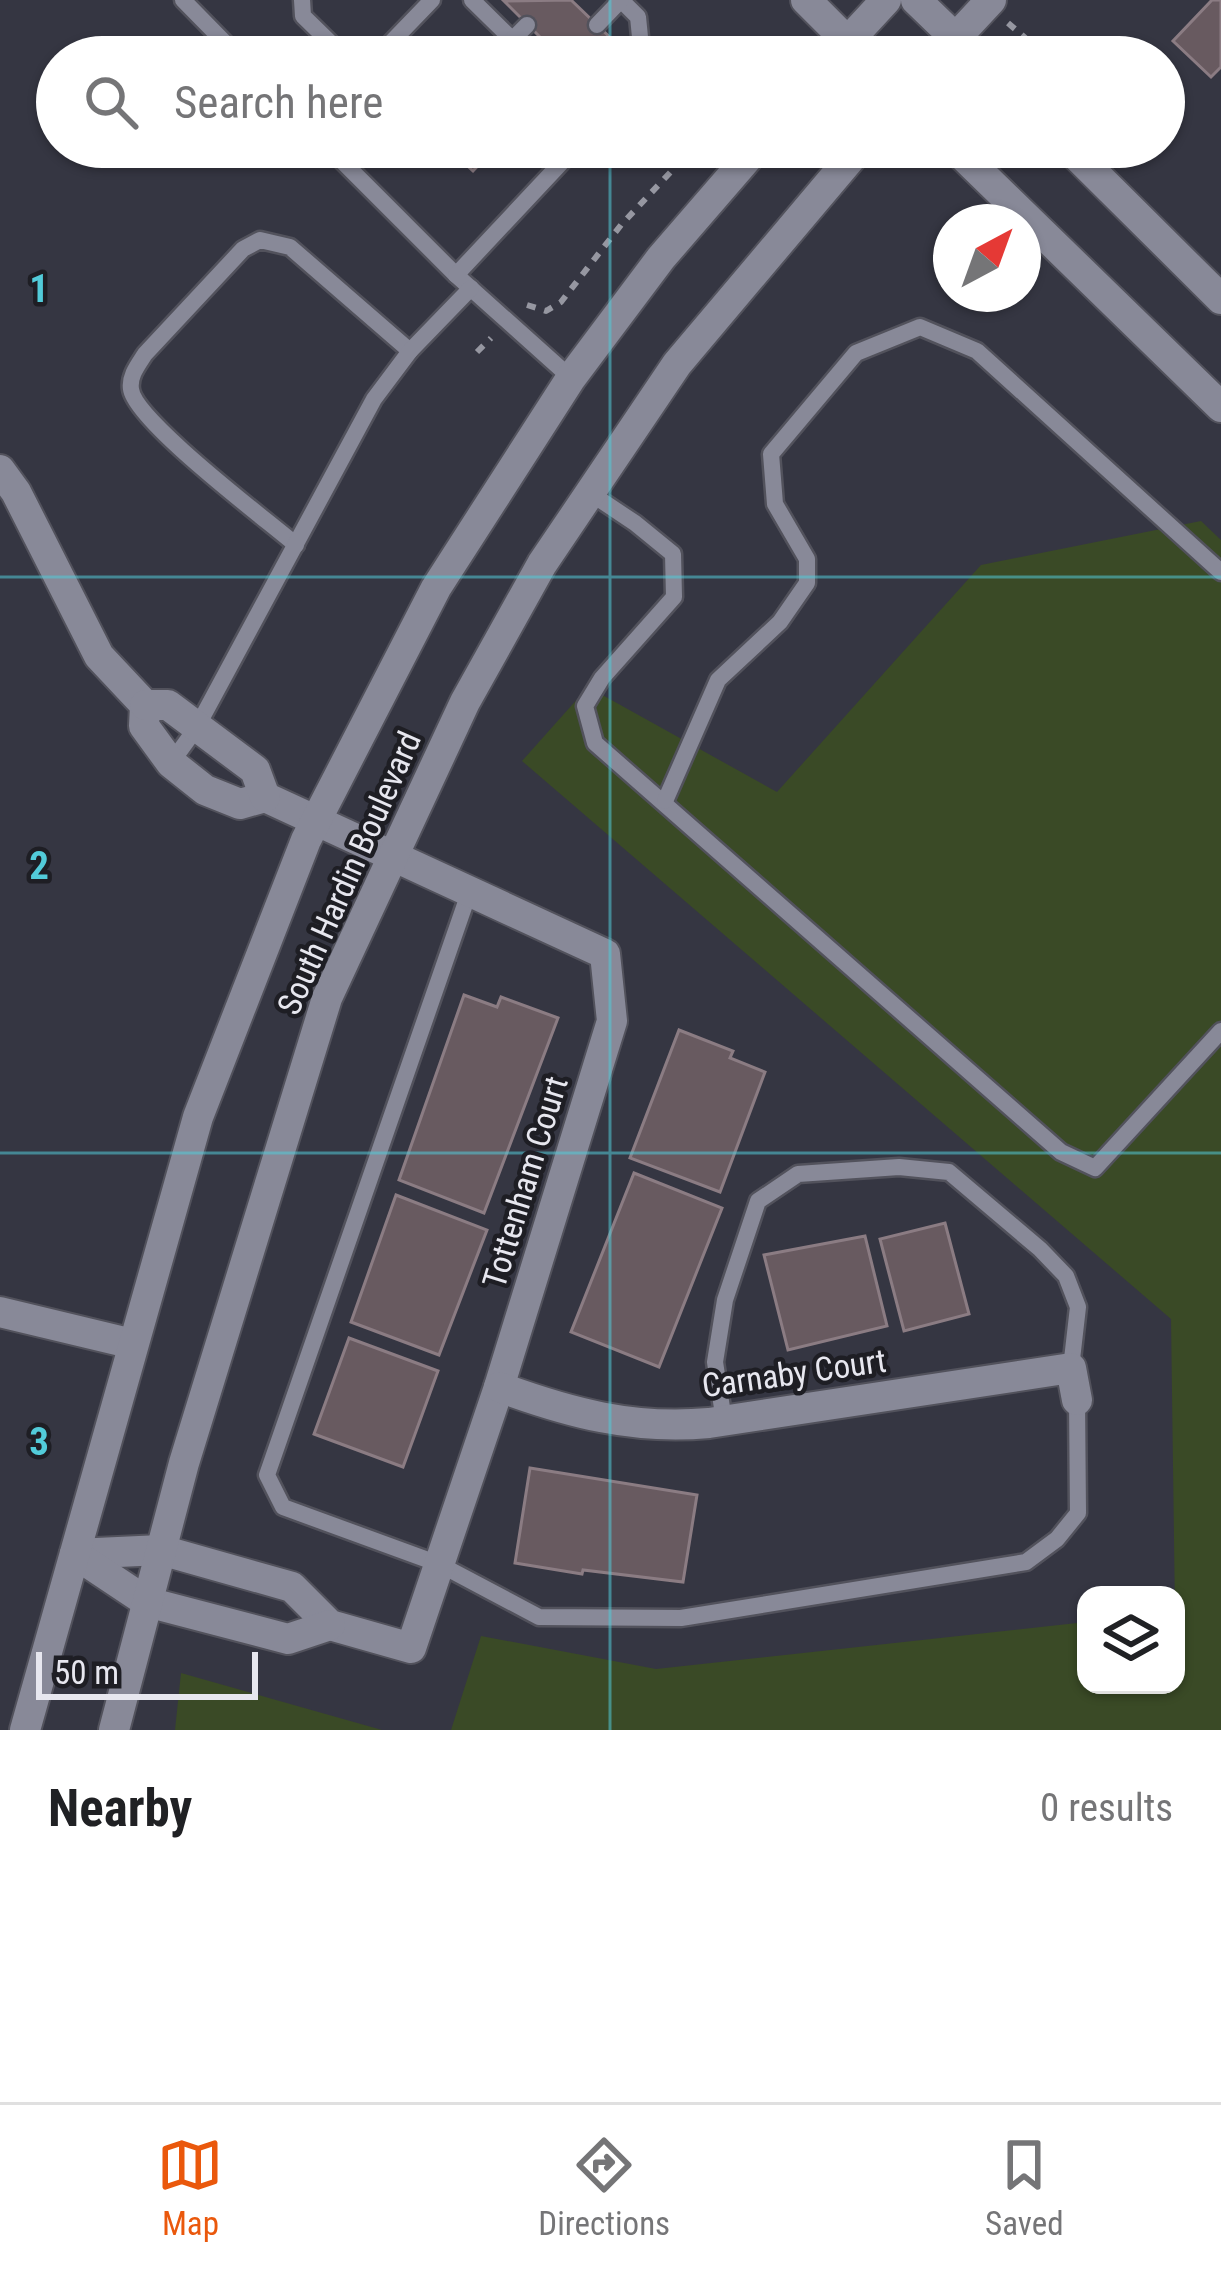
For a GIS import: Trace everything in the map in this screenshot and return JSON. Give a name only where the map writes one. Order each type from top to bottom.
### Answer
[{"type":"main road","points":[[806,0],[835,36]]},
{"type":"main road","points":[[860,36],[886,0]]},
{"type":"main road","points":[[916,0],[944,36]]},
{"type":"main road","points":[[966,36],[991,0]]},
{"type":"main road","name":"South Hardin Boulevard","points":[[25,1730],[198,1117],[316,819],[436,588],[571,378],[662,258],[740,168]]},
{"type":"main road","name":"South Hardin Boulevard","points":[[114,1730],[184,1462],[327,998],[394,854],[465,702],[542,564],[676,364],[842,168]]},
{"type":"main road","points":[[976,168],[1221,407]]},
{"type":"main road","points":[[1089,168],[1221,299]]},
{"type":"main road","points":[[0,470],[16,492],[99,656],[145,705],[144,726],[171,763],[205,790],[240,804],[265,797],[255,770],[167,705],[145,705]]},
{"type":"main road","name":"Tottenham Court","points":[[265,797],[605,954],[612,1021],[499,1387],[411,1648],[330,1625]]},
{"type":"main road","points":[[0,1312],[133,1344]]},
{"type":"main road","points":[[1071,1368],[1077,1400]]},
{"type":"main road","name":"Carnaby Court","points":[[499,1387],[563,1411],[621,1424],[680,1426],[1071,1368]]},
{"type":"main road","points":[[161,1550],[292,1587],[330,1625],[288,1639],[147,1602],[75,1554],[161,1550]]},
{"type":"lane","points":[[183,0],[218,36]]},
{"type":"lane","points":[[302,0],[303,16],[323,36]]},
{"type":"lane","points":[[397,36],[432,0]]},
{"type":"lane","points":[[472,0],[508,36]]},
{"type":"lane","points":[[597,25],[621,0],[638,17],[640,36]]},
{"type":"lane","points":[[516,36],[527,25]]},
{"type":"lane","points":[[349,168],[456,275],[571,378]]},
{"type":"lane","points":[[456,275],[556,168]]},
{"type":"lane","points":[[296,545],[146,418],[131,388],[133,374],[243,249],[260,240],[290,248],[410,351]]},
{"type":"lane","points":[[171,763],[197,727],[355,433],[410,351],[471,288]]},
{"type":"lane","points":[[664,801],[718,680],[780,622],[807,583],[807,560],[775,504],[771,454],[856,353],[920,326],[977,351],[1221,572]]},
{"type":"lane","points":[[590,493],[673,554],[674,597],[602,678],[585,706],[595,742],[1061,1152],[1095,1168],[1221,1031]]},
{"type":"lane","points":[[470,890],[267,1474],[283,1507],[439,1564],[539,1617],[681,1618],[1026,1562],[1057,1539],[1078,1513],[1077,1400]]},
{"type":"lane","points":[[724,1421],[715,1362],[725,1300],[758,1202],[798,1174],[899,1167],[949,1172],[1066,1276],[1078,1307],[1071,1368]]},
{"type":"path","points":[[477,352],[525,305],[546,311],[561,302],[621,225],[674,168]]},
{"type":"green space","points":[[1201,521],[1221,540],[1221,1730],[451,1730],[481,1636],[656,1669],[1077,1623],[1077,1694],[1185,1694],[1185,1586],[1175,1586],[1171,1319],[522,761],[588,687],[777,792],[981,565]]},
{"type":"green space","points":[[181,1673],[382,1730],[175,1730]]},
{"type":"building","points":[[571,0],[608,36],[539,36],[504,1]]},
{"type":"building","points":[[1212,0],[1221,0],[1221,67],[1211,77],[1185,52],[1185,36],[1178,36]]},
{"type":"building","points":[[464,995],[497,1007],[501,997],[558,1018],[484,1213],[399,1180]]},
{"type":"building","points":[[679,1030],[733,1051],[730,1058],[765,1072],[720,1192],[630,1158]]},
{"type":"building","points":[[634,1173],[722,1208],[659,1367],[571,1332]]},
{"type":"building","points":[[396,1195],[487,1230],[439,1355],[351,1322]]},
{"type":"building","points":[[945,1223],[969,1314],[904,1331],[880,1239]]},
{"type":"building","points":[[865,1236],[887,1326],[788,1350],[764,1255]]},
{"type":"building","points":[[349,1338],[438,1371],[403,1467],[314,1434]]},
{"type":"building","points":[[530,1468],[697,1495],[683,1582],[515,1563]]}]
